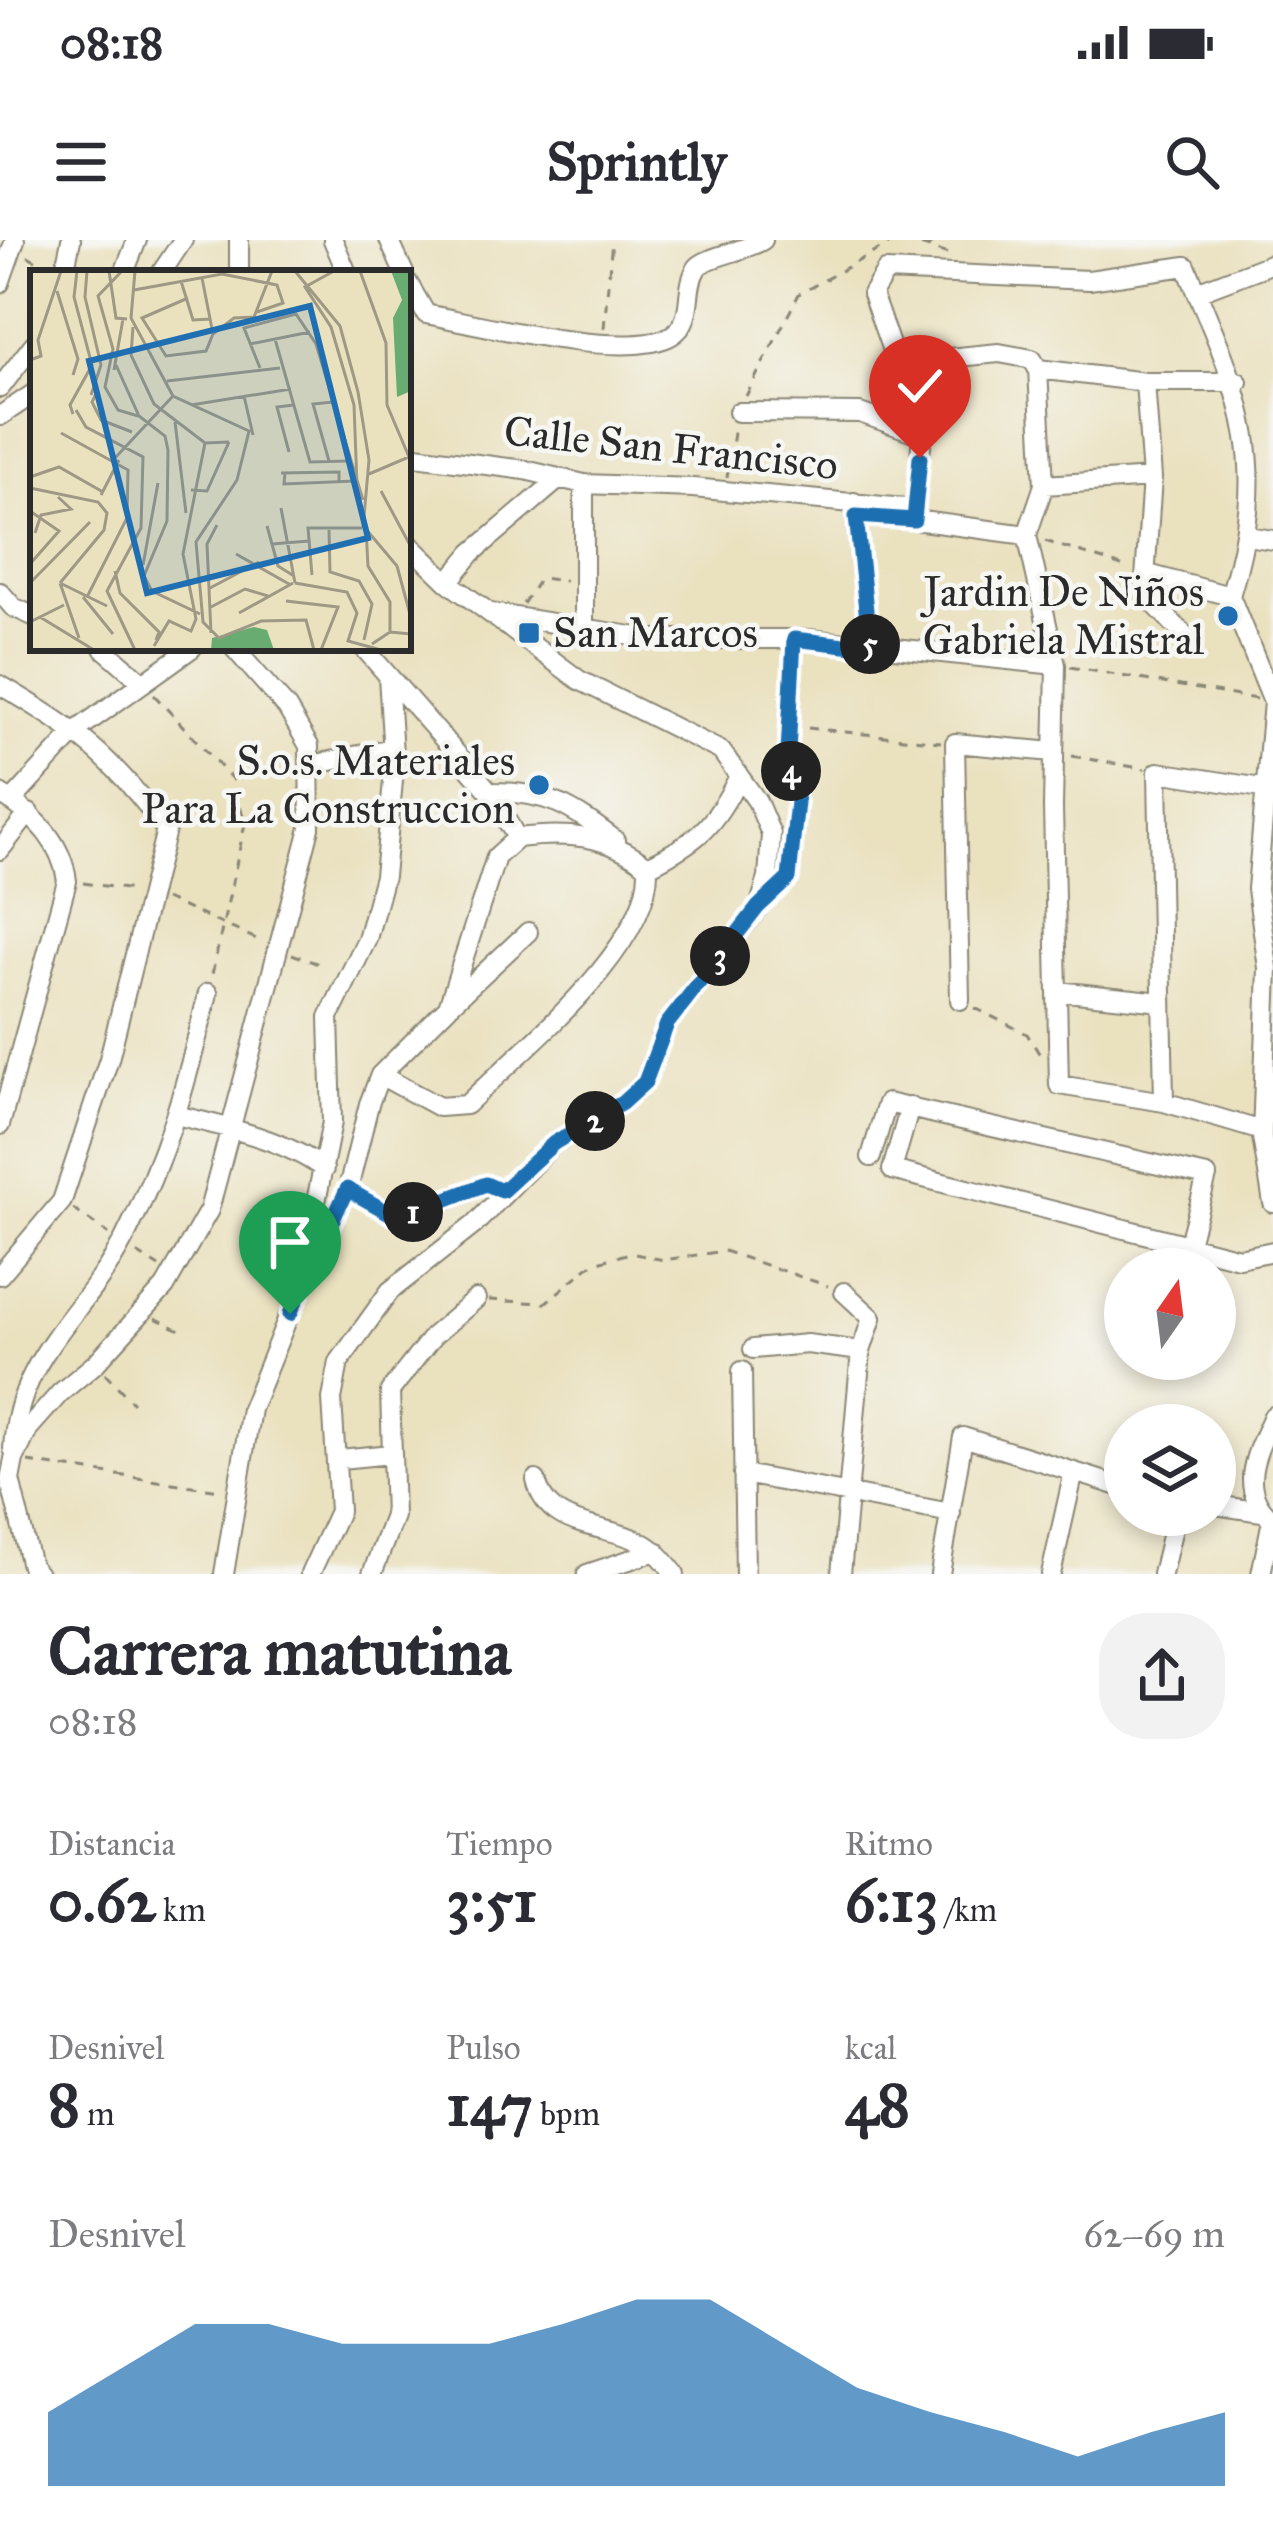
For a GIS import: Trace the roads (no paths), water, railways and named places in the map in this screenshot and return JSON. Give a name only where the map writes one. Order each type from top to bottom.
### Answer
[{"type":"street","points":[[61,270],[70,240]]},
{"type":"street","points":[[125,270],[137,240]]},
{"type":"street","points":[[163,270],[183,240]]},
{"type":"street","points":[[333,240],[346,270]]},
{"type":"street","points":[[389,240],[403,270]]},
{"type":"street","points":[[411,288],[426,314],[556,339],[649,345],[676,333],[689,311],[697,268],[709,249],[735,255],[763,240]]},
{"type":"street","points":[[0,284],[15,244]]},
{"type":"street","points":[[1197,292],[1273,262]]},
{"type":"street","points":[[915,515],[922,435],[872,294],[886,271],[1089,280],[1186,266],[1238,382],[1253,453],[1247,536],[1230,596],[1273,703],[1257,889],[1268,968],[1262,1131],[1273,1203]]},
{"type":"street","points":[[0,388],[30,349]]},
{"type":"street","points":[[897,362],[999,353],[1032,359],[1039,369],[1044,485],[1027,535],[1057,664],[1053,752],[1059,1085],[1164,1102],[1262,1131]]},
{"type":"street","points":[[1039,369],[1145,382],[1238,382]]},
{"type":"street","points":[[1145,382],[1152,478],[1144,593],[1189,640]]},
{"type":"street","points":[[3,418],[30,396]]},
{"type":"street","points":[[738,412],[860,413],[922,435]]},
{"type":"street","name":"Calle San Francisco","points":[[411,455],[584,484],[725,493],[855,509],[870,648]]},
{"type":"street","points":[[448,583],[472,553],[559,478]]},
{"type":"street","points":[[1044,485],[1152,478]]},
{"type":"street","points":[[584,484],[584,627]]},
{"type":"street","points":[[855,509],[1027,535]]},
{"type":"street","points":[[1247,536],[1273,540]]},
{"type":"street","points":[[411,546],[448,583],[579,680],[721,751],[771,834],[768,878],[758,907]]},
{"type":"street","points":[[1148,574],[1230,596]]},
{"type":"street","points":[[0,592],[13,607],[30,615]]},
{"type":"street","points":[[486,613],[650,639],[794,639],[1057,664]]},
{"type":"street","points":[[310,1574],[339,1511],[340,1459],[332,1399],[339,1362],[390,1292],[474,1225],[502,1191],[554,1143],[622,1103],[645,1082],[667,1024],[758,907],[789,878],[797,802],[788,726],[794,639]]},
{"type":"street","points":[[106,651],[141,681]]},
{"type":"street","points":[[0,850],[14,803],[77,730],[187,651]]},
{"type":"street","points":[[14,1459],[29,1428],[96,1363],[172,1276],[209,1210],[233,1129],[310,828],[312,765],[309,746],[287,708],[237,651]]},
{"type":"street","points":[[367,651],[490,792],[517,838]]},
{"type":"street","points":[[297,1297],[332,1122],[329,1017],[367,939],[384,876],[392,748],[388,676]]},
{"type":"street","points":[[0,685],[77,730],[132,784],[166,830],[110,1060],[62,1201],[0,1275]]},
{"type":"street","points":[[960,1000],[955,743],[1053,752]]},
{"type":"street","points":[[312,765],[392,748]]},
{"type":"street","points":[[1164,1102],[1158,772],[1268,789]]},
{"type":"street","points":[[648,866],[693,844],[724,808],[739,776]]},
{"type":"street","points":[[380,1075],[439,1107],[466,1105],[605,972],[649,886],[648,866],[561,804],[530,791],[490,792]]},
{"type":"street","points":[[0,1125],[68,881],[64,855],[14,803]]},
{"type":"street","points":[[448,1007],[496,857],[517,838],[574,832],[627,849]]},
{"type":"street","points":[[224,1574],[251,1409],[347,1189],[380,1075],[528,932]]},
{"type":"street","points":[[1057,991],[1162,1002]]},
{"type":"street","points":[[38,1574],[31,1566],[10,1480],[18,1407],[30,1371],[122,1243],[180,1115],[208,993]]},
{"type":"street","points":[[871,1157],[887,1103],[1207,1176],[1189,1243]]},
{"type":"street","points":[[910,1107],[892,1169],[1239,1258],[1273,1251]]},
{"type":"street","points":[[180,1115],[233,1129],[309,1158],[324,1169]]},
{"type":"street","points":[[347,1189],[398,1218],[486,1184],[502,1191]]},
{"type":"street","points":[[841,1574],[852,1494],[861,1351],[872,1318],[844,1292]]},
{"type":"street","points":[[372,1574],[394,1516],[391,1391],[433,1336],[476,1299]]},
{"type":"street","points":[[753,1349],[806,1344],[861,1351]]},
{"type":"street","points":[[742,1371],[745,1574]]},
{"type":"street","points":[[1261,1574],[1269,1517],[1252,1495],[1251,1465],[1273,1416]]},
{"type":"street","points":[[940,1574],[962,1437],[1104,1483]]},
{"type":"street","points":[[340,1459],[391,1454]]},
{"type":"street","points":[[743,1474],[951,1513]]},
{"type":"street","points":[[1051,1574],[1073,1476]]},
{"type":"street","points":[[536,1480],[540,1500],[556,1512],[656,1551],[674,1574]]},
{"type":"street","points":[[1236,1510],[1269,1517]]},
{"type":"street","points":[[1162,1574],[1171,1536]]},
{"type":"street","points":[[587,1574],[656,1551]]},
{"type":"place","name":"Jardin De Niños Gabriela Mistral","points":[[1228,616]]},
{"type":"place","name":"San Marcos","points":[[529,633]]},
{"type":"place","name":"S.o.s. Materiales Para La Construccion","points":[[539,785]]}]
